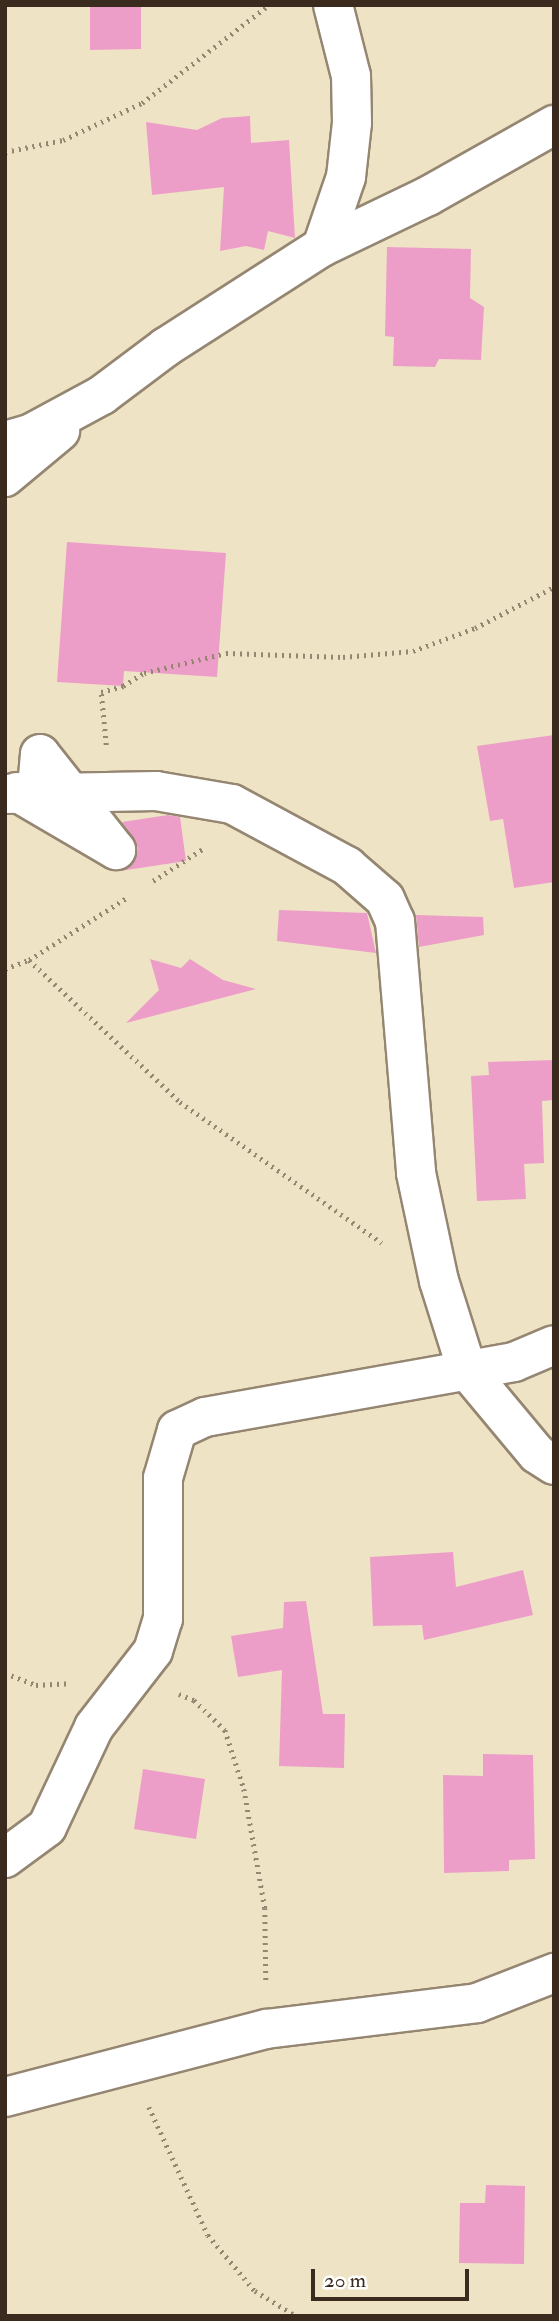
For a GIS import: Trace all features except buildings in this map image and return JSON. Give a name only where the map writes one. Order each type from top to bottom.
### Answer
[{"type":"street","points":[[322,247],[346,177],[352,122],[351,76],[334,5]]},
{"type":"street","points":[[5,477],[102,395],[177,340],[322,247],[428,196],[554,125]]},
{"type":"street","points":[[5,441],[30,434],[102,395]]},
{"type":"street","points":[[16,790],[156,791],[232,804],[347,866],[385,899],[395,921],[416,1173],[439,1280],[467,1370],[537,1454],[554,1465]]},
{"type":"street","points":[[5,1858],[47,1827],[94,1727],[136,1678],[153,1651],[163,1619],[163,1478],[177,1430],[205,1417],[514,1362],[554,1345]]},
{"type":"street","points":[[5,2097],[131,2067],[266,2029],[477,2003],[554,1973]]},
{"type":"path","points":[[5,152],[63,140],[142,103],[269,5]]},
{"type":"path","points":[[107,758],[101,691],[123,686],[144,673],[226,653],[343,657],[413,651],[475,628],[554,587]]},
{"type":"path","points":[[29,960],[180,1102],[290,1183],[439,1280]]},
{"type":"path","points":[[136,1678],[194,1700],[225,1730],[244,1789],[265,1908],[266,2029]]},
{"type":"path","points":[[131,2067],[208,2235],[255,2291],[296,2316]]}]
